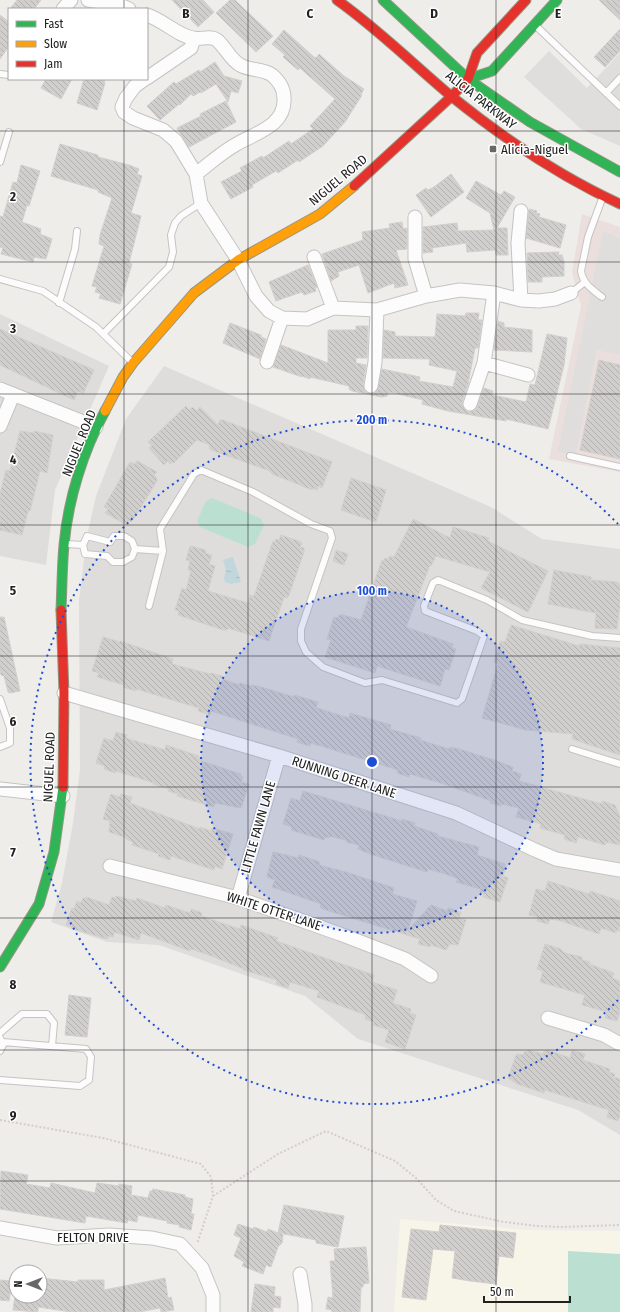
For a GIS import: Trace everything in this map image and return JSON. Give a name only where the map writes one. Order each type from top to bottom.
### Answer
[{"type":"main road","name":"ALICIA PARKWAY","points":[[337,0],[452,96],[517,145],[603,197],[620,204]]},
{"type":"main road","name":"ALICIA PARKWAY","points":[[383,0],[468,79],[530,122],[576,149],[620,172]]},
{"type":"main road","name":"NIGUEL ROAD","points":[[0,967],[39,904],[54,852],[63,796],[64,693],[60,623],[64,544],[75,488],[96,427],[123,377],[133,363],[194,293],[238,260],[320,214],[344,195],[452,96],[468,79],[477,53],[526,0]]},
{"type":"main road","name":"NIGUEL ROAD","points":[[468,79],[492,71],[557,0]]},
{"type":"street","points":[[64,8],[71,0]]},
{"type":"street","points":[[88,0],[120,5],[127,8]]},
{"type":"street","points":[[148,15],[166,24],[182,35],[194,38],[208,37],[216,40],[239,64],[249,68],[261,69],[271,74],[280,83],[284,96],[284,109],[278,119],[267,128],[235,145],[196,174]]},
{"type":"street","points":[[148,77],[191,48],[194,38]]},
{"type":"street","points":[[143,80],[135,86],[126,98],[122,107],[124,112],[127,115],[163,130],[176,142],[196,174],[201,203],[238,260],[256,296],[269,311],[282,318],[307,319],[333,308],[377,310],[426,296],[460,290],[494,293],[521,300],[555,299],[571,293]]},
{"type":"street","points":[[521,211],[518,243],[521,300]]},
{"type":"street","points":[[415,217],[415,259],[426,296]]},
{"type":"street","points":[[314,257],[333,308]]},
{"type":"street","points":[[470,404],[484,363],[494,293]]},
{"type":"street","points":[[371,386],[375,362],[377,310]]},
{"type":"street","points":[[267,362],[282,318]]},
{"type":"street","points":[[484,363],[528,375]]},
{"type":"street","points":[[0,389],[96,427]]},
{"type":"street","points":[[0,426],[12,395]]},
{"type":"street","name":"RUNNING DEER LANE","points":[[64,693],[279,756],[456,813],[556,859],[620,870]]},
{"type":"street","name":"LITTLE FAWN LANE","points":[[238,898],[279,756]]},
{"type":"street","points":[[0,789],[63,796]]},
{"type":"street","name":"WHITE OTTER LANE","points":[[110,866],[238,898],[405,959],[431,976]]},
{"type":"street","points":[[548,1018],[604,1035],[620,1044]]},
{"type":"street","name":"FELTON DRIVE","points":[[0,1228],[57,1238],[109,1235],[152,1238],[180,1244],[202,1268],[213,1295],[213,1312]]},
{"type":"street","points":[[300,1274],[306,1304],[305,1312]]},
{"type":"lane","points":[[535,24],[620,106]]},
{"type":"lane","points":[[606,94],[620,78]]},
{"type":"lane","points":[[0,162],[9,132]]},
{"type":"lane","points":[[602,298],[588,287],[582,277],[582,265],[593,220],[603,197]]},
{"type":"lane","points":[[103,334],[169,267],[173,252],[171,235],[175,223],[181,216],[201,203]]},
{"type":"lane","points":[[59,303],[75,249],[77,231]]},
{"type":"lane","points":[[0,279],[43,291],[96,327],[133,363]]},
{"type":"lane","points":[[571,293],[585,282]]},
{"type":"lane","points":[[570,456],[620,467]]},
{"type":"lane","points":[[149,606],[163,551],[161,527],[194,474],[201,470],[253,492],[311,524],[330,531],[332,538],[300,629],[301,641],[306,652],[323,668],[365,683],[382,680],[457,703],[462,699],[484,636],[477,631],[426,612],[424,606],[433,583],[438,580],[462,589],[522,620],[592,636],[620,638]]},
{"type":"lane","points":[[87,536],[110,542],[114,536],[124,536],[132,541],[135,549],[132,557],[123,562],[113,562],[107,556],[85,554],[83,545],[87,536]]},
{"type":"lane","points":[[64,544],[83,545]]},
{"type":"lane","points":[[135,549],[163,551]]},
{"type":"lane","points":[[0,699],[10,728],[10,744],[0,747]]},
{"type":"lane","points":[[572,748],[620,764]]},
{"type":"lane","points":[[0,1033],[22,1014],[46,1014],[54,1023],[52,1046]]},
{"type":"lane","points":[[0,1051],[1,1040],[88,1051],[91,1057],[89,1080],[87,1083],[80,1086],[0,1080]]},
{"type":"path","points":[[0,1120],[103,1138],[201,1164],[211,1177],[213,1196],[192,1257]]},
{"type":"path","points":[[213,1196],[278,1154],[326,1131],[395,1161],[416,1178],[436,1200],[454,1211],[504,1222],[538,1226],[561,1227],[620,1225]]},
{"type":"shaded area","points":[[549,51],[587,88],[620,53],[620,146],[581,129],[524,77]]},
{"type":"shaded area","points":[[582,214],[620,227],[620,472],[549,459],[581,306],[572,272]]},
{"type":"shaded area","points":[[603,231],[620,239],[620,355],[597,350],[575,456],[558,451]]},
{"type":"shaded area","points":[[0,314],[109,366],[55,490],[46,565],[0,556]]},
{"type":"shaded area","points":[[164,366],[491,507],[542,539],[620,549],[620,1135],[578,1110],[358,1039],[305,996],[159,945],[107,942],[51,922],[62,883],[73,823],[80,770],[79,600],[87,536],[96,496],[126,419]]},
{"type":"shaded area","points":[[400,1219],[526,1230],[620,1231],[620,1312],[394,1312]]},
{"type":"green space","points":[[212,498],[260,518],[264,525],[255,544],[248,547],[200,527],[197,521],[206,501]]},
{"type":"green space","points":[[568,1251],[620,1254],[620,1312],[568,1312]]},
{"type":"water","points":[[233,557],[241,582],[231,584],[225,582],[224,578],[226,570],[223,560]]},
{"type":"building","points":[[17,0],[41,0],[35,8],[11,8]]},
{"type":"building","points":[[172,0],[203,0],[214,12],[198,27]]},
{"type":"building","points":[[230,0],[235,0],[273,36],[256,52],[216,13]]},
{"type":"building","points":[[599,0],[620,0],[620,20]]},
{"type":"building","points":[[0,15],[8,21],[8,47],[0,59]]},
{"type":"building","points":[[620,29],[620,51],[605,67],[594,57]]},
{"type":"building","points":[[284,30],[314,57],[316,58],[319,54],[344,76],[364,89],[361,94],[362,95],[345,122],[323,146],[299,162],[298,160],[278,173],[276,171],[252,185],[253,187],[231,199],[221,182],[242,171],[240,168],[262,156],[263,158],[289,141],[291,144],[313,129],[310,126],[335,99],[300,68],[298,70],[283,57],[285,55],[272,44]]},
{"type":"building","points":[[215,62],[224,76],[242,81],[238,93],[231,91],[228,102],[216,84],[201,93],[200,92],[193,96],[191,94],[180,105],[179,104],[160,120],[147,106],[174,82],[176,84],[199,70],[200,72]]},
{"type":"building","points":[[45,80],[71,80],[61,99],[41,88]]},
{"type":"building","points":[[84,80],[105,80],[97,110],[77,103]]},
{"type":"building","points":[[226,101],[236,122],[189,147],[177,128]]},
{"type":"building","points":[[60,144],[98,155],[98,157],[129,165],[139,169],[137,174],[142,176],[131,213],[141,216],[129,263],[132,264],[120,304],[99,298],[101,294],[95,292],[97,287],[92,286],[104,246],[99,244],[100,235],[112,198],[98,192],[98,190],[51,176]]},
{"type":"building","points":[[21,165],[40,171],[29,206],[27,205],[22,222],[41,229],[40,234],[52,239],[46,259],[34,257],[33,262],[1,254],[3,248],[0,247],[0,216],[3,217],[13,182],[17,183]]},
{"type":"building","points":[[451,174],[464,192],[431,217],[416,195],[426,188],[428,190],[434,187]]},
{"type":"building","points":[[476,181],[501,195],[504,191],[515,197],[497,228],[507,228],[508,255],[496,255],[495,250],[467,252],[466,243],[432,248],[433,252],[423,253],[423,227],[457,223],[458,231],[494,230],[490,213],[466,198]]},
{"type":"building","points":[[529,209],[537,211],[536,213],[540,214],[539,217],[566,225],[560,248],[526,238]]},
{"type":"building","points":[[402,222],[403,229],[407,228],[407,249],[396,250],[408,285],[395,288],[394,283],[368,293],[359,265],[338,272],[339,276],[331,281],[322,254],[363,240],[362,232],[390,228],[389,224]]},
{"type":"building","points":[[559,252],[558,255],[562,255],[564,262],[564,276],[542,277],[542,282],[528,282],[527,253]]},
{"type":"building","points":[[308,265],[317,287],[315,288],[316,291],[304,295],[302,292],[276,301],[269,282]]},
{"type":"building","points":[[466,313],[479,313],[478,320],[482,320],[478,348],[475,348],[468,384],[462,402],[464,409],[468,412],[476,410],[484,388],[493,391],[492,395],[526,402],[530,384],[535,385],[547,334],[567,338],[564,365],[548,429],[506,419],[506,421],[448,411],[422,404],[423,400],[394,393],[388,393],[387,396],[382,397],[352,391],[349,389],[349,386],[310,377],[310,379],[302,377],[273,367],[281,345],[328,363],[328,330],[356,330],[356,326],[368,326],[367,358],[356,358],[356,363],[366,365],[363,385],[366,392],[373,394],[377,391],[382,369],[420,377],[419,381],[453,387],[457,371],[429,365],[430,359],[383,358],[384,330],[395,332],[395,336],[435,337],[437,314],[465,316]]},
{"type":"building","points":[[498,321],[504,323],[504,327],[532,330],[532,352],[494,350]]},
{"type":"building","points":[[230,323],[261,335],[261,337],[266,339],[260,359],[223,343]]},
{"type":"building","points":[[0,329],[94,370],[83,394],[78,391],[74,400],[0,365]]},
{"type":"building","points":[[599,360],[620,365],[620,459],[580,450]]},
{"type":"building","points":[[186,406],[189,410],[192,407],[197,411],[200,407],[218,425],[220,420],[223,420],[332,462],[322,488],[318,486],[317,490],[313,488],[312,490],[272,474],[270,471],[211,450],[209,448],[210,445],[197,440],[174,463],[172,462],[170,464],[168,461],[164,465],[149,448],[152,446],[148,442]]},
{"type":"building","points":[[20,431],[34,433],[34,431],[53,435],[47,473],[40,471],[30,511],[28,511],[22,535],[0,530],[0,494],[6,470],[10,471]]},
{"type":"building","points":[[137,461],[157,472],[154,475],[157,478],[157,481],[133,520],[130,522],[127,521],[125,524],[105,513],[108,509],[104,507],[130,462],[135,464]]},
{"type":"building","points":[[351,478],[386,490],[376,522],[341,510]]},
{"type":"building","points":[[413,519],[450,538],[453,527],[489,538],[488,541],[548,571],[528,612],[481,588],[490,572],[436,556],[431,566],[430,565],[406,627],[453,644],[452,648],[456,649],[449,670],[445,669],[440,686],[377,666],[375,673],[325,657],[331,640],[327,639],[334,617],[338,618],[339,615],[343,615],[361,620],[382,560],[384,561],[385,558],[388,559],[390,556],[394,557]]},
{"type":"building","points":[[281,535],[302,543],[300,547],[304,548],[304,552],[289,595],[287,598],[284,597],[269,641],[228,628],[227,630],[223,630],[178,615],[179,611],[175,610],[182,588],[186,590],[191,571],[188,570],[190,561],[186,560],[190,546],[206,550],[205,553],[212,555],[209,564],[215,566],[208,591],[248,603],[250,595],[254,596],[273,541],[275,542],[276,539],[279,540]]},
{"type":"building","points":[[336,550],[348,554],[344,565],[333,561]]},
{"type":"building","points":[[554,570],[591,577],[591,580],[617,582],[620,584],[620,611],[617,629],[595,628],[596,613],[548,604]]},
{"type":"building","points":[[0,617],[4,617],[20,691],[10,693],[8,692],[4,676],[1,675],[0,671]]},
{"type":"building","points":[[511,625],[579,646],[580,644],[620,648],[620,755],[572,739],[573,734],[526,730],[482,718],[498,664],[494,662],[500,641],[505,642]]},
{"type":"building","points":[[103,637],[120,641],[173,659],[172,664],[222,676],[222,679],[239,685],[240,683],[261,687],[294,697],[294,695],[318,702],[316,707],[320,709],[349,718],[350,713],[391,725],[390,729],[421,738],[420,740],[449,749],[450,747],[459,749],[497,761],[513,767],[512,771],[521,774],[519,781],[602,804],[602,801],[615,805],[620,816],[620,845],[606,842],[605,845],[578,837],[576,843],[564,839],[565,835],[540,828],[541,824],[516,817],[519,808],[490,803],[491,801],[444,784],[410,774],[409,777],[397,773],[398,770],[311,743],[310,746],[303,744],[297,742],[298,739],[211,711],[210,715],[198,711],[199,708],[136,689],[136,691],[123,687],[124,685],[97,677],[99,673],[92,671]]},
{"type":"building","points":[[116,732],[127,735],[126,738],[165,750],[166,745],[199,756],[198,757],[202,758],[201,761],[241,774],[240,776],[243,777],[241,782],[249,784],[241,808],[215,803],[214,807],[177,796],[178,794],[168,791],[169,789],[153,784],[154,783],[116,771],[115,773],[104,769],[105,766],[96,763],[104,738],[113,741]]},
{"type":"building","points":[[303,791],[402,821],[402,819],[412,822],[415,823],[414,826],[438,834],[438,836],[479,847],[477,855],[505,864],[504,867],[506,867],[503,876],[508,878],[500,902],[483,897],[484,894],[480,892],[481,889],[456,882],[458,879],[446,874],[428,869],[427,872],[373,855],[358,849],[359,845],[346,842],[346,840],[329,836],[329,838],[325,837],[324,840],[291,830],[292,827],[283,824],[291,798],[300,801]]},
{"type":"building","points":[[111,794],[120,797],[121,794],[132,797],[130,803],[200,829],[200,827],[211,831],[212,828],[233,834],[222,869],[215,866],[214,870],[171,856],[170,860],[158,856],[159,854],[132,845],[133,842],[126,839],[127,838],[109,832],[110,821],[103,819]]},
{"type":"building","points":[[273,852],[298,858],[299,855],[320,862],[319,865],[394,888],[392,894],[417,901],[408,930],[431,905],[447,911],[448,908],[461,912],[459,918],[466,920],[458,945],[450,944],[446,950],[431,945],[430,947],[418,944],[420,939],[323,909],[320,907],[321,904],[272,887],[275,880],[267,877]]},
{"type":"building","points":[[548,881],[589,894],[590,891],[620,901],[620,931],[617,930],[616,933],[601,928],[599,934],[561,921],[550,919],[548,924],[537,921],[538,917],[529,915],[536,889],[545,891]]},
{"type":"building","points":[[116,896],[136,901],[137,898],[165,908],[166,905],[190,913],[191,909],[202,913],[201,916],[240,929],[241,925],[244,926],[278,938],[276,941],[374,975],[372,982],[397,990],[393,1003],[411,1009],[410,1013],[416,1015],[405,1049],[385,1042],[389,1030],[373,1025],[374,1022],[365,1019],[366,1015],[317,997],[319,991],[290,982],[288,988],[276,984],[277,980],[243,970],[244,969],[209,955],[191,949],[190,951],[141,933],[139,940],[114,932],[113,937],[109,936],[107,939],[73,929],[74,928],[66,925],[72,908],[74,909],[77,901],[81,903],[83,898],[85,899],[86,897],[109,905],[112,897],[115,898]]},
{"type":"building","points":[[545,944],[561,949],[565,953],[582,957],[582,960],[590,962],[589,964],[614,973],[612,978],[620,981],[620,1011],[617,1021],[605,1018],[607,1012],[582,1005],[585,995],[540,982],[543,971],[537,969]]},
{"type":"building","points":[[69,995],[91,998],[87,1037],[65,1035]]},
{"type":"building","points":[[528,1050],[543,1054],[544,1051],[548,1050],[570,1058],[572,1050],[585,1054],[583,1060],[610,1069],[609,1072],[615,1074],[614,1077],[620,1079],[620,1116],[618,1121],[607,1117],[609,1110],[545,1090],[544,1093],[517,1084],[508,1078],[516,1055],[523,1055],[525,1051],[527,1052]]},
{"type":"building","points":[[1,1171],[28,1175],[26,1184],[50,1188],[51,1183],[95,1193],[97,1183],[119,1186],[119,1184],[132,1186],[131,1195],[148,1198],[150,1191],[153,1189],[185,1195],[185,1197],[193,1199],[191,1214],[194,1214],[191,1230],[179,1227],[180,1225],[167,1223],[167,1221],[138,1215],[137,1222],[128,1220],[127,1223],[86,1216],[85,1223],[0,1209]]},
{"type":"building","points":[[284,1205],[344,1216],[338,1247],[316,1243],[316,1240],[279,1233],[283,1235],[282,1243],[278,1247],[271,1267],[266,1265],[263,1274],[242,1266],[244,1262],[234,1256],[241,1238],[234,1235],[238,1224],[253,1229],[254,1227],[267,1232],[268,1229],[278,1233]]},
{"type":"building","points":[[440,1225],[516,1233],[513,1258],[499,1256],[496,1284],[452,1278],[455,1251],[433,1249],[426,1300],[402,1297],[411,1229],[439,1232]]},
{"type":"building","points":[[366,1247],[369,1283],[363,1284],[363,1287],[361,1287],[360,1312],[332,1312],[332,1310],[326,1309],[328,1297],[333,1298],[330,1261],[335,1261],[334,1249]]},
{"type":"building","points":[[165,1278],[168,1298],[171,1297],[174,1310],[161,1312],[160,1308],[139,1312],[71,1312],[38,1307],[38,1312],[13,1310],[14,1304],[48,1304],[48,1279],[78,1282],[78,1280],[104,1280],[104,1290]]},
{"type":"building","points":[[0,1280],[8,1281],[8,1301],[0,1300]]},
{"type":"building","points":[[255,1284],[275,1287],[274,1296],[281,1297],[280,1308],[273,1307],[273,1312],[251,1312]]},
{"type":"traffic: fast","points":[[383,0],[468,79],[530,122],[620,172]]},
{"type":"traffic: fast","points":[[468,79],[492,71],[557,0]]},
{"type":"traffic: fast","points":[[61,610],[63,553],[69,511],[83,459],[105,411]]},
{"type":"traffic: fast","points":[[0,967],[39,904],[54,852],[63,787]]},
{"type":"traffic: slow","points":[[105,411],[123,377],[133,363],[194,293],[238,260],[320,214],[354,186]]},
{"type":"traffic: jam","points":[[337,0],[381,35],[451,96],[491,127],[553,169],[620,204]]},
{"type":"traffic: jam","points":[[354,186],[452,96],[468,79],[477,53],[526,0]]},
{"type":"traffic: jam","points":[[61,610],[64,693],[63,787]]},
{"type":"place","name":"Alicia-Niguel","points":[[493,149]]}]
